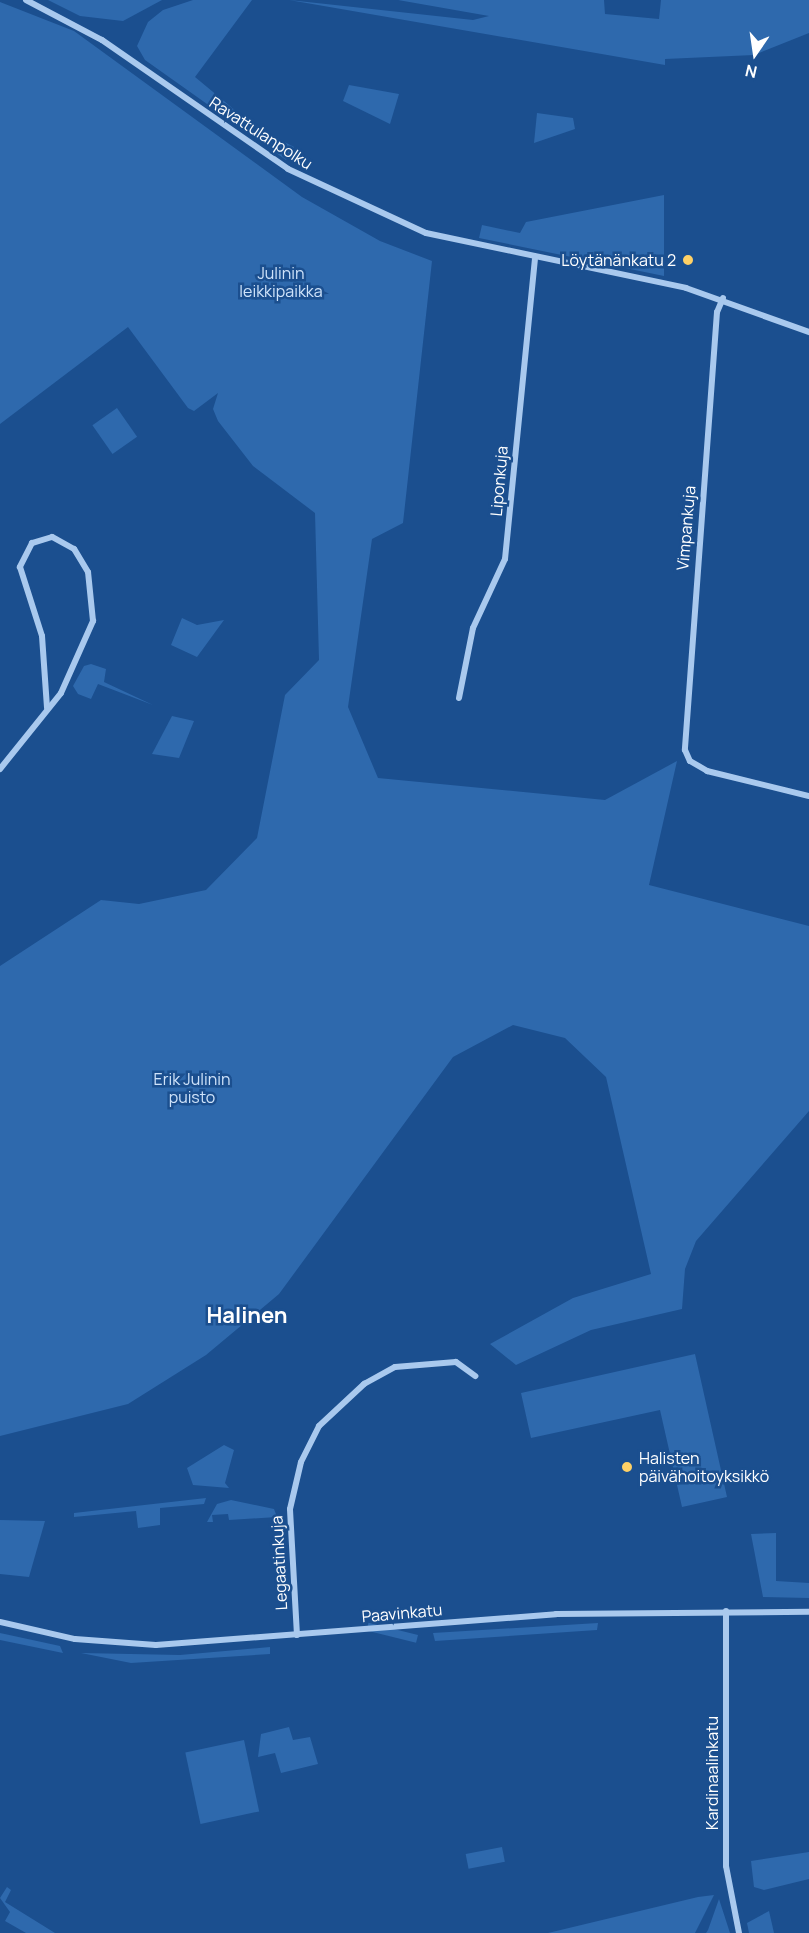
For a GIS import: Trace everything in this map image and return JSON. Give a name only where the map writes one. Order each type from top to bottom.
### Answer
[{"type":"street","name":"Ravattulanpolku","points":[[26,0],[102,40],[305,178],[437,238],[723,298],[809,332]]},
{"type":"street","name":"Liponkuja","points":[[459,698],[473,628],[505,559],[535,259]]},
{"type":"street","name":"Vimpankuja","points":[[723,298],[717,312],[684,708],[690,761],[707,771],[809,796]]},
{"type":"street","points":[[0,769],[47,708],[82,653],[95,606],[88,572],[74,549],[52,537],[32,543],[20,567],[42,636],[47,708]]},
{"type":"street","name":"Legaatinkuja","points":[[297,1635],[290,1509],[301,1462],[319,1426],[364,1384],[395,1367],[444,1361],[467,1367],[475,1376]]},
{"type":"street","name":"Kardinaalinkatu","points":[[726,1611],[726,1866],[740,1933]]},
{"type":"street","name":"Paavinkatu","points":[[0,1622],[126,1644],[297,1635],[556,1614],[809,1612]]},
{"type":"green space","points":[[48,0],[162,0],[123,21],[80,16]]},
{"type":"green space","points":[[193,0],[252,0],[195,77],[254,126],[294,147],[286,160],[145,60],[137,46],[148,22],[163,10]]},
{"type":"green space","points":[[289,0],[473,20],[489,16],[398,0],[604,0],[605,14],[659,19],[661,0],[809,0],[809,33],[754,55],[665,59],[665,65]]},
{"type":"green space","name":"Erik Julinin puisto","points":[[0,2],[74,31],[302,197],[380,241],[432,261],[403,523],[372,539],[348,707],[378,778],[605,800],[677,761],[649,885],[809,926],[809,1111],[696,1241],[685,1269],[682,1309],[591,1330],[516,1365],[490,1344],[573,1298],[651,1274],[606,1077],[565,1038],[513,1025],[453,1057],[279,1294],[206,1355],[128,1404],[0,1436],[0,966],[101,900],[139,904],[206,890],[257,838],[285,695],[319,660],[315,513],[253,466],[218,421],[213,409],[218,393],[194,411],[188,408],[128,327],[0,424]]},
{"type":"green space","points":[[349,85],[399,94],[390,124],[343,101]]},
{"type":"green space","points":[[537,113],[573,118],[575,129],[534,143]]},
{"type":"green space","points":[[664,195],[664,276],[479,238],[482,225],[520,233],[526,222]]},
{"type":"green space","points":[[117,408],[137,437],[113,454],[92,425]]},
{"type":"green space","points":[[182,618],[197,625],[224,620],[197,657],[171,645]]},
{"type":"green space","points":[[91,664],[106,669],[104,682],[153,705],[98,684],[91,699],[78,694],[73,686],[84,666]]},
{"type":"green space","points":[[172,716],[194,721],[179,758],[152,754]]},
{"type":"green space","points":[[695,1354],[727,1497],[682,1507],[660,1410],[531,1438],[521,1393]]},
{"type":"green space","points":[[224,1445],[234,1450],[225,1483],[229,1488],[193,1485],[187,1468]]},
{"type":"green space","points":[[206,1498],[204,1504],[160,1508],[160,1525],[138,1528],[136,1511],[74,1517],[74,1513]]},
{"type":"green space","points":[[231,1500],[274,1509],[277,1517],[229,1520],[228,1514],[212,1515],[213,1522],[207,1522],[217,1504]]},
{"type":"green space","points":[[0,1520],[45,1521],[29,1577],[0,1574]]},
{"type":"green space","points":[[776,1533],[776,1581],[809,1583],[809,1598],[763,1597],[751,1534]]},
{"type":"green space","points":[[369,1623],[418,1635],[416,1643],[367,1630]]},
{"type":"green space","points":[[598,1623],[597,1630],[435,1641],[433,1633]]},
{"type":"green space","points":[[0,1633],[60,1646],[63,1653],[0,1640]]},
{"type":"green space","points":[[270,1647],[270,1654],[131,1663],[81,1653],[180,1655]]},
{"type":"green space","points":[[289,1727],[293,1740],[310,1737],[318,1764],[281,1773],[275,1753],[258,1757],[261,1734]]},
{"type":"green space","points":[[244,1740],[259,1811],[200,1824],[185,1752]]},
{"type":"green space","points":[[502,1847],[505,1862],[469,1869],[466,1854]]},
{"type":"green space","points":[[809,1852],[809,1879],[764,1890],[754,1887],[751,1861]]},
{"type":"green space","points":[[7,1887],[11,1890],[5,1902],[55,1933],[26,1933],[5,1921],[10,1912],[0,1898]]},
{"type":"green space","points":[[714,1895],[695,1933],[548,1933],[698,1897]]},
{"type":"green space","points":[[719,1899],[730,1933],[706,1933],[708,1930]]},
{"type":"green space","points":[[769,1911],[774,1933],[749,1933],[747,1923]]},
{"type":"place","name":"Löytänänkatu 2","points":[[688,260]]},
{"type":"place","name":"Halisten päivähoitoyksikkö","points":[[627,1467]]},
{"type":"district","name":"Halinen","points":[[247,1316]]},
{"type":"park label","name":"Julinin leikkipaikka","points":[[281,282]]}]
